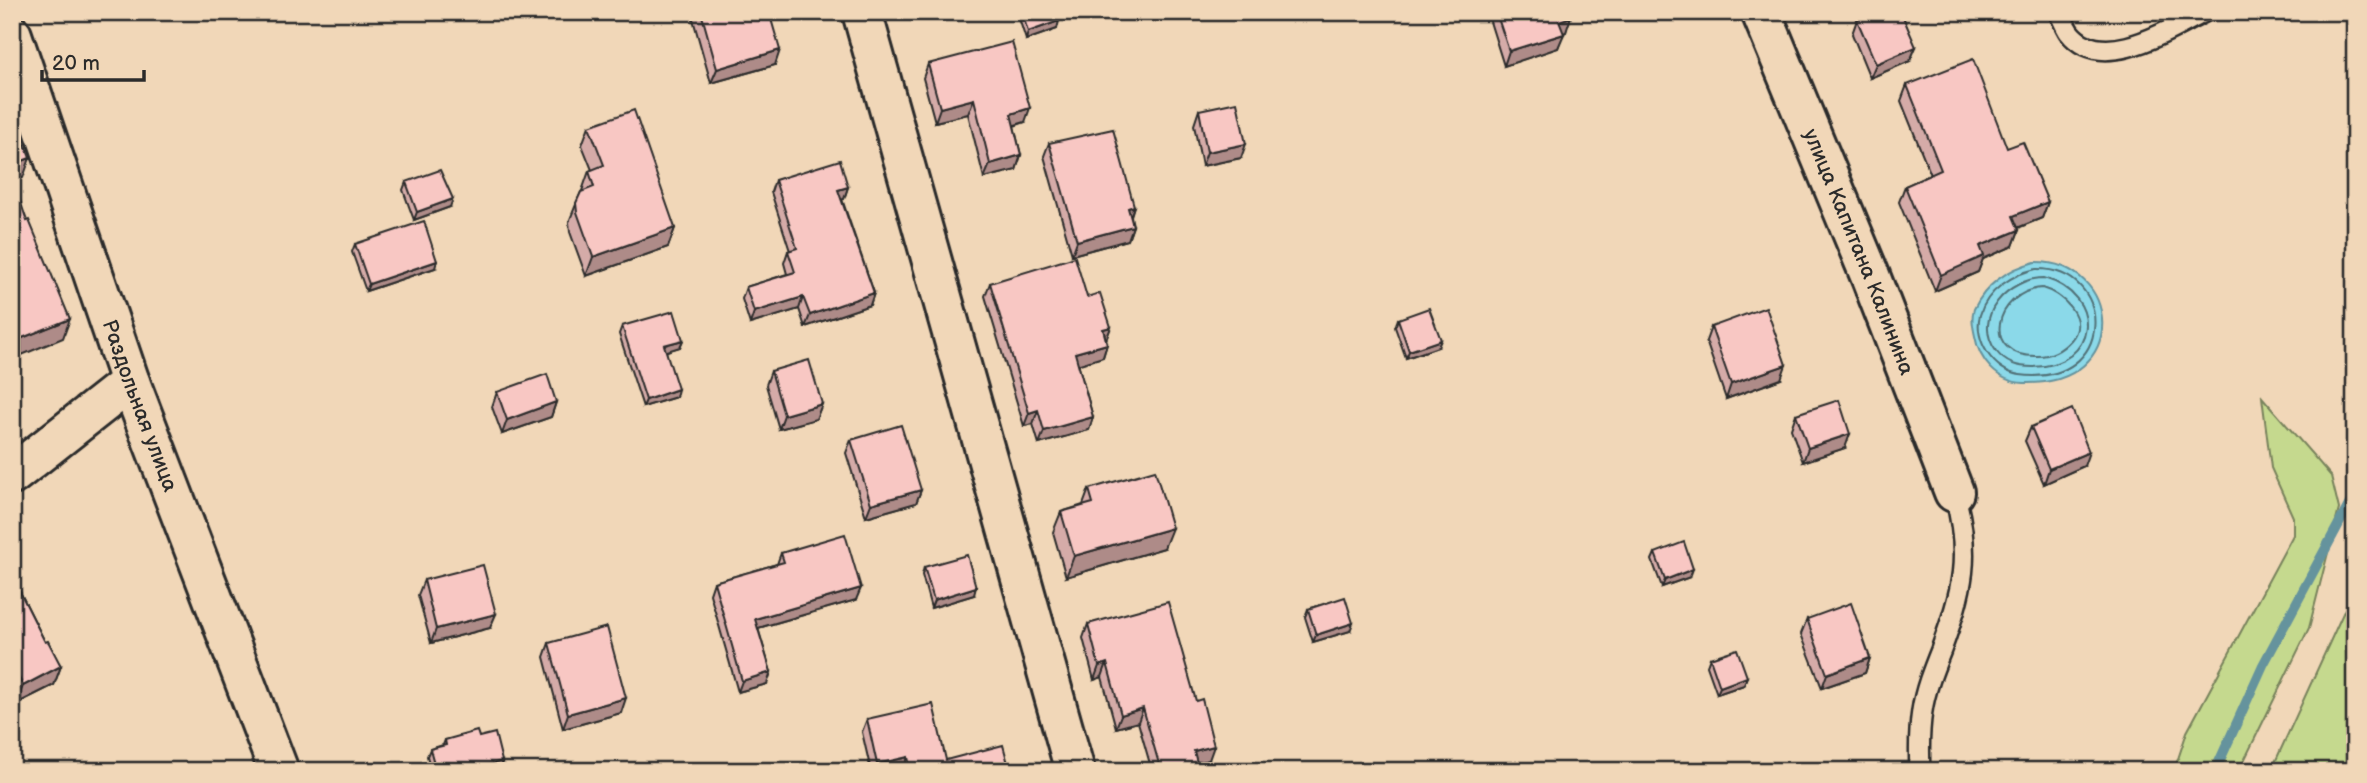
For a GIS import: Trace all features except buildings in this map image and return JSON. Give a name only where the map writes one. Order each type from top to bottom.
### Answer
[{"type":"street","points":[[862,12],[1075,771]]},
{"type":"street","name":"улица Капитана Калинина","points":[[1761,12],[1871,278],[1954,492]]},
{"type":"street","name":"Раздольная улица","points":[[12,35],[130,382],[279,771]]},
{"type":"street","points":[[12,475],[130,382]]},
{"type":"lane","points":[[2059,12],[2069,32],[2084,45],[2104,51],[2137,44],[2204,12]]},
{"type":"lane","points":[[1920,771],[1922,710],[1961,585],[1965,553],[1963,522],[1954,492]]},
{"type":"green space","points":[[2262,397],[2331,476],[2339,509],[2309,628],[2239,771],[2174,771],[2187,732],[2293,535],[2293,517],[2271,468]]},
{"type":"green space","points":[[2355,587],[2355,771],[2271,771]]},
{"type":"water","points":[[2035,262],[2063,267],[2084,281],[2098,301],[2102,323],[2098,346],[2084,365],[2059,379],[2014,382],[1998,374],[1985,361],[1977,345],[1973,326],[1974,309],[1991,285],[2007,273]]},
{"type":"waterway","points":[[2215,771],[2263,665],[2355,494]]}]
